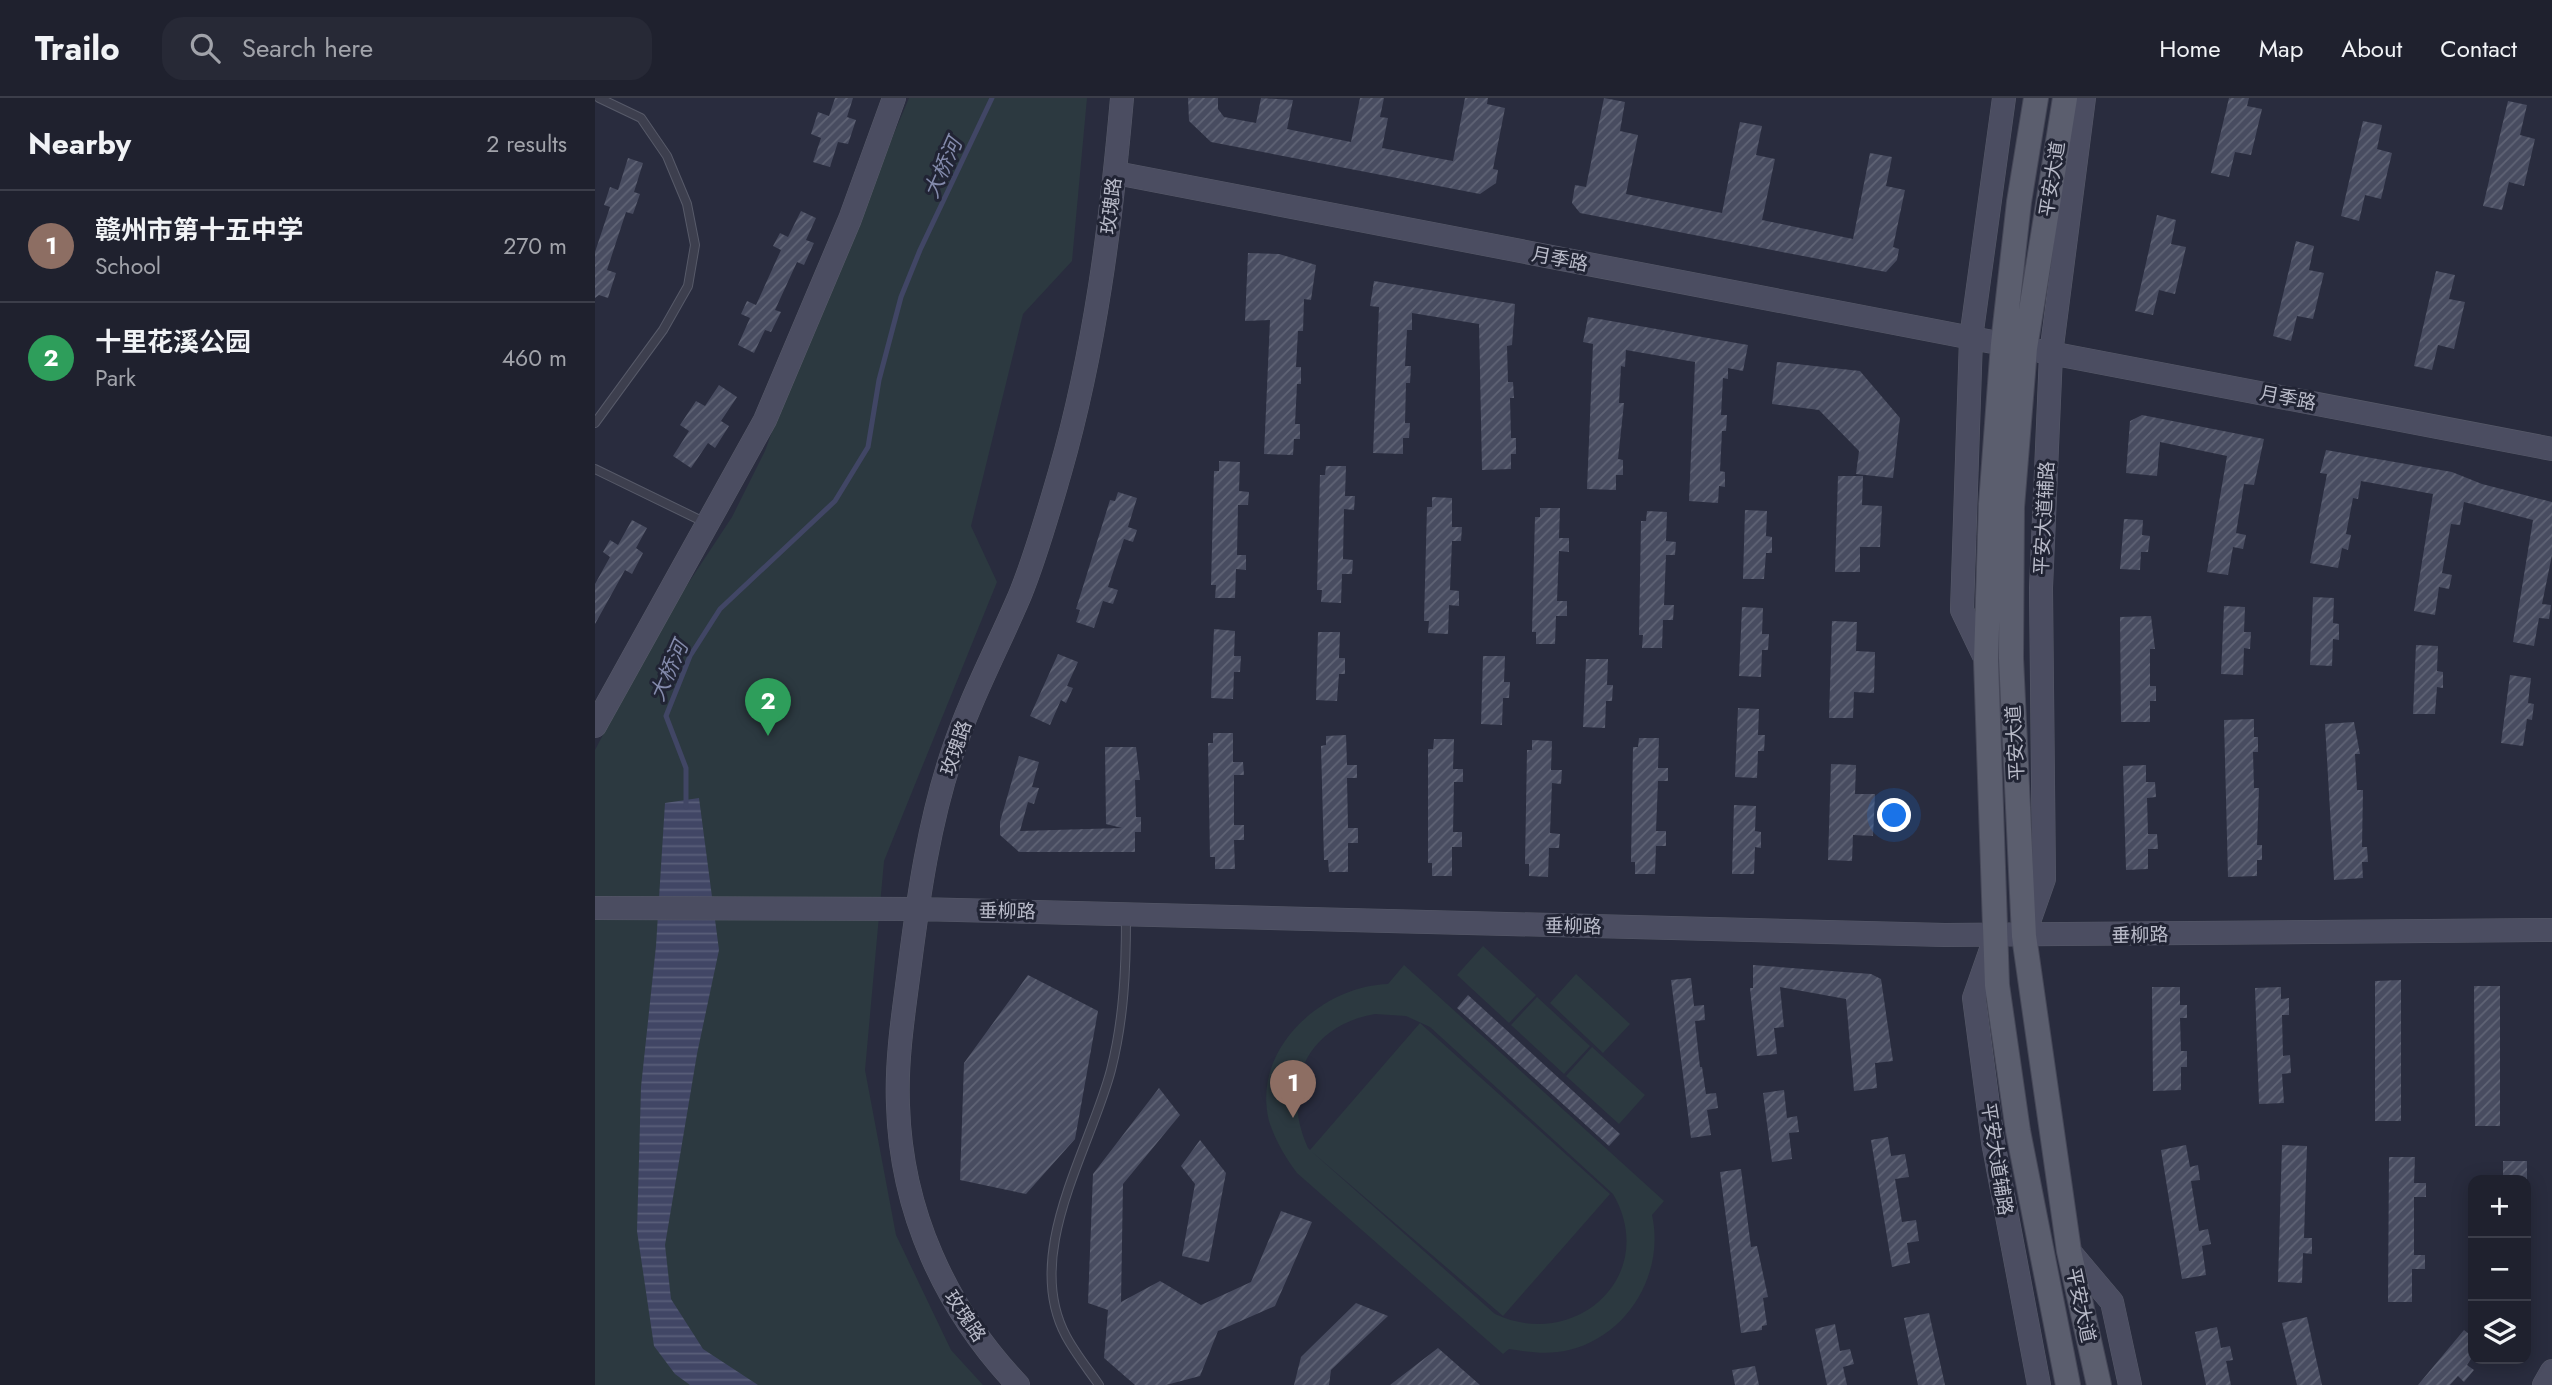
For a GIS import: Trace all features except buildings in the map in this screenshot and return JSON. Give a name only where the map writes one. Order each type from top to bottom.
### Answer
[{"type":"main road","name":"平安大道","points":[[2036,98],[2019,202],[2014,346],[2011,659],[2024,936],[2069,1251],[2099,1385]]},
{"type":"main road","name":"平安大道","points":[[2065,98],[2014,346],[1991,504],[1986,660],[1997,985],[2018,1131],[2068,1385]]},
{"type":"street","points":[[595,726],[765,420],[850,219],[894,98]]},
{"type":"street","name":"玫瑰路","points":[[1018,1385],[979,1339],[946,1289],[920,1229],[904,1175],[898,1104],[900,1049],[917,909],[930,833],[951,756],[1021,590],[1060,473],[1087,363],[1116,173],[1122,98]]},
{"type":"street","points":[[1986,660],[1962,610],[1971,338],[2004,98]]},
{"type":"street","name":"平安大道辅路","points":[[2024,936],[2044,879],[2041,588],[2051,354],[2084,98]]},
{"type":"street","points":[[1998,132],[2019,202]]},
{"type":"street","name":"月季路","points":[[1116,173],[2552,449]]},
{"type":"street","points":[[2011,659],[2041,588]]},
{"type":"street","name":"垂柳路","points":[[595,908],[917,909],[1996,936],[2552,930]]},
{"type":"street","name":"平安大道辅路","points":[[1996,936],[1973,998],[1993,1142],[2039,1385]]},
{"type":"street","points":[[2009,1231],[2045,1272]]},
{"type":"street","points":[[2069,1251],[2112,1302],[2130,1385]]},
{"type":"street","points":[[2545,1385],[2552,1371]]},
{"type":"lane","points":[[595,422],[663,330],[682,297],[688,286],[695,245],[687,204],[667,156],[641,118],[599,98]]},
{"type":"lane","points":[[595,469],[707,523]]},
{"type":"lane","points":[[1099,1385],[1065,1335],[1055,1298],[1054,1236],[1111,1071],[1125,1000],[1126,914]]},
{"type":"shaded area","points":[[909,98],[1087,98],[1072,261],[1023,314],[971,526],[997,582],[884,861],[865,1070],[896,1235],[951,1350],[983,1385],[595,1385],[595,750],[660,626],[732,517],[765,451],[796,365]]},
{"type":"shaded area","points":[[1483,946],[1536,995],[1509,1023],[1457,975]]},
{"type":"shaded area","points":[[1404,965],[1664,1201],[1652,1215],[1655,1237],[1647,1280],[1625,1316],[1609,1331],[1590,1343],[1561,1352],[1509,1349],[1503,1354],[1297,1173],[1281,1148],[1269,1121],[1266,1095],[1271,1070],[1281,1047],[1297,1026],[1317,1009],[1339,996],[1388,984]],"holes":[[[1375,1014],[1406,1016],[1430,1027],[1613,1194],[1625,1224],[1626,1252],[1618,1278],[1602,1299],[1580,1314],[1554,1323],[1525,1323],[1495,1314],[1311,1151],[1503,1316],[1610,1194],[1420,1023],[1310,1150],[1308,1148],[1300,1125],[1297,1103],[1305,1062],[1316,1045],[1331,1031],[1351,1021]]]},
{"type":"shaded area","points":[[1576,974],[1630,1024],[1603,1053],[1550,1003]]},
{"type":"shaded area","points":[[1537,997],[1590,1046],[1564,1074],[1511,1025]]},
{"type":"shaded area","points":[[1592,1047],[1645,1095],[1619,1124],[1566,1076]]},
{"type":"water","points":[[699,798],[719,950],[697,1054],[665,1245],[671,1299],[703,1349],[758,1385],[690,1385],[675,1374],[654,1346],[637,1231],[641,1087],[656,946],[665,803]]},
{"type":"waterway","name":"大桥河","points":[[686,807],[686,768],[666,716],[690,656],[720,609],[835,501],[868,447],[879,380],[901,297],[920,250],[992,98]]},
{"type":"place","name":"十里花溪公园","points":[[768,736]]},
{"type":"place","name":"赣州市第十五中学","points":[[1293,1118]]}]
